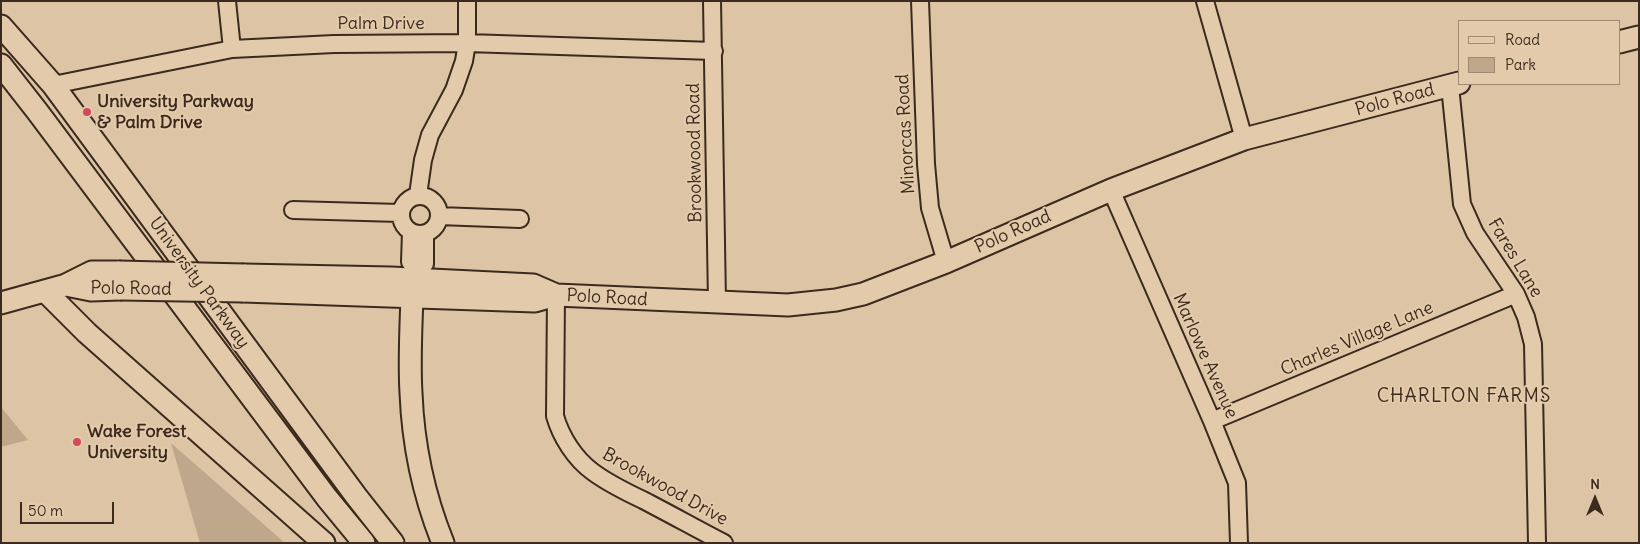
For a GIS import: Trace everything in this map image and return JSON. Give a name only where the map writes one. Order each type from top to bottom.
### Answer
[{"type":"main road","name":"University Parkway","points":[[1,26],[53,85],[350,488],[394,543]]},
{"type":"main road","points":[[1620,42],[1639,37]]},
{"type":"main road","name":"University Parkway","points":[[1,65],[37,110],[327,498],[364,543]]},
{"type":"main road","name":"Polo Road","points":[[244,283],[391,278],[535,302],[556,295],[788,305],[836,300],[863,294],[946,262],[1111,190],[1244,139],[1454,84]]},
{"type":"main road","name":"Polo Road","points":[[1,303],[66,285],[91,290],[119,281],[244,283],[416,282]]},
{"type":"main road","points":[[416,282],[410,392],[413,426],[428,499],[443,543]]},
{"type":"main road","points":[[46,292],[87,333],[324,543]]},
{"type":"street","points":[[227,1],[232,49]]},
{"type":"street","points":[[418,195],[430,135],[454,90],[460,74],[467,43],[467,1]]},
{"type":"street","name":"Brookwood Road","points":[[712,1],[717,303]]},
{"type":"street","name":"Minorcas Road","points":[[920,1],[929,199],[946,262]]},
{"type":"street","points":[[1205,1],[1244,139]]},
{"type":"street","name":"Palm Drive","points":[[53,85],[232,49],[334,44],[467,43],[714,50]]},
{"type":"street","name":"Fares Lane","points":[[1454,84],[1462,204],[1475,233],[1516,294],[1526,317],[1533,344],[1537,543]]},
{"type":"street","name":"Marlowe Avenue","points":[[1111,190],[1238,483],[1240,543]]},
{"type":"street","points":[[418,195],[434,201],[438,208],[439,216],[433,230],[418,233],[400,222],[400,213],[408,199],[418,195]]},
{"type":"street","points":[[293,210],[400,213]]},
{"type":"street","points":[[439,216],[520,219]]},
{"type":"street","points":[[416,282],[410,262],[418,233]]},
{"type":"street","name":"Charles Village Lane","points":[[1212,421],[1516,294]]},
{"type":"street","name":"Brookwood Drive","points":[[556,295],[555,416],[558,427],[566,442],[580,460],[593,472],[724,543]]},
{"type":"green space","points":[[1,407],[28,440],[1,447]]},
{"type":"green space","points":[[171,443],[285,543],[200,543]]},
{"type":"place","name":"University Parkway & Palm Drive","points":[[87,112]]},
{"type":"place","name":"Wake Forest University","points":[[77,442]]},
{"type":"district","name":"CHARLTON FARMS","points":[[1464,397]]}]
